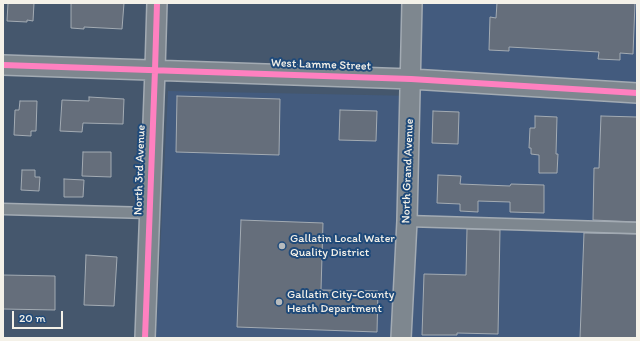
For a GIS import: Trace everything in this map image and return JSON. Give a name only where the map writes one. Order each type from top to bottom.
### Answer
[{"type":"street","name":"North 3rd Avenue","points":[[145,338],[157,3]]},
{"type":"street","name":"North Grand Avenue","points":[[401,338],[407,221],[412,3]]},
{"type":"street","name":"West Lamme Street","points":[[3,65],[411,79],[637,93]]},
{"type":"lane","points":[[3,209],[150,213]]},
{"type":"lane","points":[[407,221],[637,228]]},
{"type":"shaded area","points":[[420,3],[637,3],[637,338],[156,338],[168,91],[416,96]]},
{"type":"building","points":[[8,3],[34,3],[33,21],[7,21]]},
{"type":"building","points":[[71,3],[124,3],[122,29],[84,27],[84,29],[71,28]]},
{"type":"building","points":[[497,3],[635,3],[633,54],[620,53],[620,60],[598,59],[599,52],[509,47],[509,51],[489,50],[490,17],[496,18]]},
{"type":"building","points":[[177,96],[280,99],[279,155],[176,152]]},
{"type":"building","points":[[89,97],[124,99],[123,124],[83,123],[82,132],[60,131],[62,100],[89,101]]},
{"type":"building","points":[[20,101],[37,101],[36,131],[31,131],[31,136],[14,135],[15,110],[19,110]]},
{"type":"building","points":[[340,110],[377,111],[376,141],[339,140]]},
{"type":"building","points":[[433,111],[459,112],[458,144],[432,143]]},
{"type":"building","points":[[535,116],[557,117],[557,173],[539,173],[539,155],[531,154],[531,148],[529,148],[530,128],[535,128]]},
{"type":"building","points":[[601,116],[637,117],[637,222],[593,220],[594,168],[599,168]]},
{"type":"building","points":[[83,152],[111,152],[111,177],[82,176]]},
{"type":"building","points":[[22,170],[35,170],[35,177],[40,177],[39,191],[21,190]]},
{"type":"building","points":[[438,175],[461,176],[460,184],[510,186],[511,184],[544,185],[544,213],[510,212],[510,202],[478,201],[478,212],[460,211],[460,204],[437,203]]},
{"type":"building","points":[[64,179],[84,180],[83,197],[64,197]]},
{"type":"building","points":[[241,220],[323,223],[321,290],[378,291],[377,332],[237,327]]},
{"type":"building","points":[[467,229],[500,230],[498,334],[457,333],[457,335],[422,335],[424,274],[466,275]]},
{"type":"building","points":[[584,233],[637,234],[637,338],[580,338]]},
{"type":"building","points":[[86,255],[117,257],[114,306],[84,305]]},
{"type":"building","points":[[3,275],[55,276],[55,310],[3,309]]},
{"type":"cycle path","points":[[145,338],[157,3]]},
{"type":"cycle path","points":[[3,65],[411,79],[637,93]]},
{"type":"place","name":"Gallatin Local Water Quality District","points":[[282,246]]},
{"type":"place","name":"Gallatin City-County Heath Department","points":[[279,302]]}]
